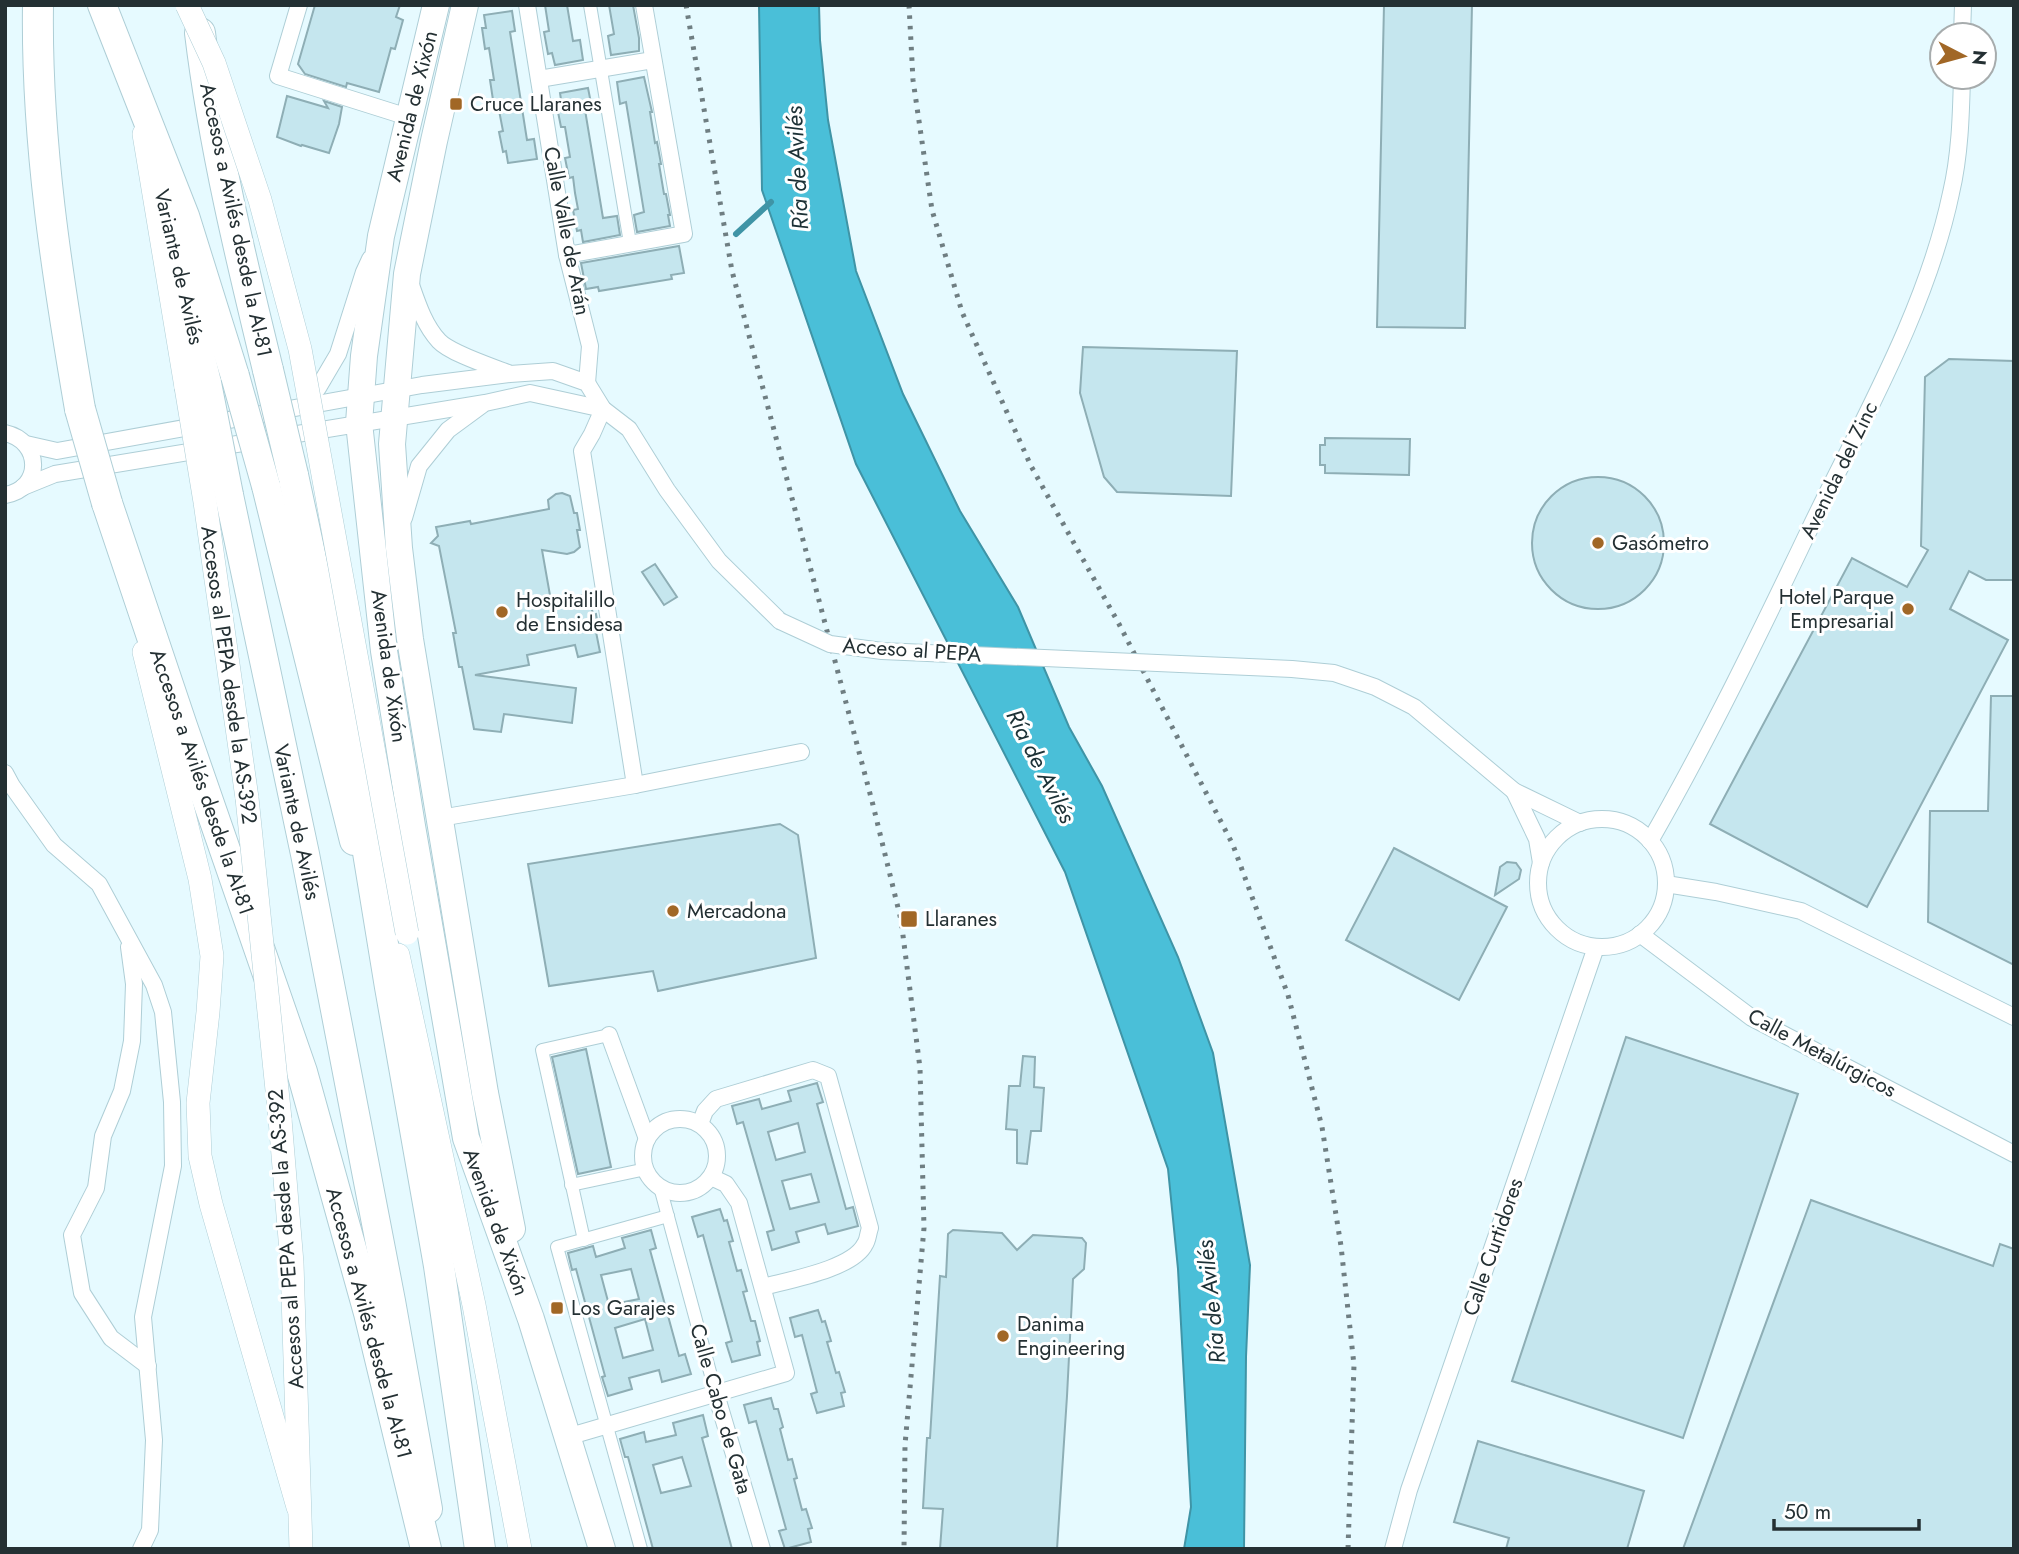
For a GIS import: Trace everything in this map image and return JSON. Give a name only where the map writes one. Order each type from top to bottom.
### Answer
[{"type":"highway","name":"Accesos a Avilés desde la AI-81","points":[[38,5],[37,40],[44,160],[58,280],[80,409],[107,503],[302,1072],[369,1313],[426,1549]]},
{"type":"highway","name":"Accesos a Avilés desde la AI-81","points":[[197,5],[208,99],[235,235],[268,370],[279,480],[348,730],[439,1266],[480,1549]]},
{"type":"highway","name":"Variante de Avilés","points":[[105,12],[185,216],[235,376],[279,480],[390,986]]},
{"type":"highway","name":"Variante de Avilés","points":[[139,99],[217,498],[305,854],[391,1301],[426,1494],[433,1549]]},
{"type":"main road","points":[[187,5],[214,63],[260,200],[300,349],[407,933],[447,1175]]},
{"type":"main road","name":"Avenida de Xixón","points":[[436,5],[381,236],[364,356],[359,423],[384,651],[466,1138],[531,1320],[602,1549]]},
{"type":"main road","name":"Avenida de Xixón","points":[[465,5],[433,141],[407,274],[392,444],[398,548],[410,639],[485,1093],[531,1320]]},
{"type":"main road","name":"Accesos al PEPA desde la AS-392","points":[[217,498],[280,1119],[292,1263],[301,1549]]},
{"type":"main road","name":"Accesos al PEPA desde la AS-392","points":[[107,503],[200,878],[212,956],[198,1103],[201,1156],[211,1205],[298,1507]]},
{"type":"main road","points":[[348,730],[447,1175],[520,1549]]},
{"type":"street","points":[[299,5],[278,76],[408,117]]},
{"type":"street","name":"Calle Valle de Arán","points":[[527,5],[567,254],[590,346],[587,383]]},
{"type":"street","points":[[590,5],[630,243]]},
{"type":"street","points":[[567,254],[684,234],[644,5]]},
{"type":"street","points":[[539,79],[653,60]]},
{"type":"street","name":"Avenida del Zinc","points":[[1650,841],[1682,786],[1914,311],[1952,192],[1962,91]]},
{"type":"street","points":[[301,407],[318,388],[338,354],[363,272],[381,236]]},
{"type":"street","points":[[407,274],[423,317],[440,342],[463,355],[510,374]]},
{"type":"street","points":[[26,444],[57,451],[422,384],[510,374],[553,371],[587,383]]},
{"type":"street","name":"Acceso al PEPA","points":[[587,383],[603,409],[629,429],[667,489],[719,561],[780,621],[830,644],[882,651],[1334,673],[1375,687],[1414,707],[1514,791]]},
{"type":"street","points":[[23,487],[55,474],[485,403],[530,393],[603,409],[582,451],[635,785]]},
{"type":"street","points":[[398,548],[419,466],[448,430],[485,403]]},
{"type":"street","points":[[5,433],[26,444],[33,466],[32,474],[23,487],[17,492],[5,495]]},
{"type":"street","points":[[440,818],[635,785],[801,752]]},
{"type":"street","points":[[5,773],[54,845],[99,884],[154,985],[163,1012],[169,1058],[173,1166],[144,1317],[154,1440],[150,1530],[141,1549]]},
{"type":"street","points":[[1514,791],[1580,823]]},
{"type":"street","points":[[1514,791],[1537,839],[1541,863],[1538,882],[1541,901],[1549,918],[1562,932],[1578,942],[1596,947],[1619,944],[1640,934],[1654,920],[1663,903],[1665,868],[1659,853],[1636,828],[1618,820],[1599,819],[1580,823],[1563,832],[1550,846],[1541,863]]},
{"type":"street","points":[[1666,884],[1801,911],[2014,1017]]},
{"type":"street","points":[[127,934],[134,984],[132,1041],[122,1091],[103,1136],[96,1188],[72,1235],[82,1293],[111,1338],[148,1366]]},
{"type":"street","name":"Calle Metalúrgicos","points":[[1640,934],[1752,1018],[2014,1154]]},
{"type":"street","name":"Calle Curtidores","points":[[1393,1549],[1409,1490],[1596,947]]},
{"type":"street","points":[[584,1240],[542,1050],[609,1035],[647,1139]]},
{"type":"street","points":[[701,1124],[705,1111],[716,1099],[813,1070],[828,1076],[870,1228],[865,1245],[852,1260],[763,1287]]},
{"type":"street","points":[[685,1118],[701,1124],[714,1139],[718,1159],[711,1177],[695,1190],[675,1193],[660,1187],[650,1178],[644,1164],[643,1150],[647,1139],[656,1127],[668,1120],[685,1118]]},
{"type":"street","points":[[571,1185],[646,1169]]},
{"type":"street","points":[[567,1437],[786,1373],[739,1203],[726,1184],[711,1177]]},
{"type":"street","name":"Calle Cabo de Gata","points":[[660,1187],[716,1394],[762,1549]]},
{"type":"street","points":[[641,1549],[557,1247],[668,1216]]},
{"type":"water","name":"Ría de Avilés","points":[[759,5],[819,5],[828,120],[856,271],[903,394],[960,511],[1018,607],[1069,727],[1102,786],[1178,957],[1213,1053],[1250,1265],[1244,1549],[1184,1549],[1191,1507],[1178,1269],[1168,1169],[1065,872],[856,464],[762,190]]},
{"type":"building","points":[[315,5],[400,5],[396,17],[403,20],[395,49],[391,48],[379,92],[347,83],[346,87],[305,74],[298,64]]},
{"type":"building","points":[[545,5],[567,5],[573,41],[580,40],[583,60],[555,65],[552,53],[548,54],[544,32],[549,31]]},
{"type":"building","points":[[609,5],[633,5],[639,51],[611,55],[608,36],[614,34]]},
{"type":"building","points":[[1384,5],[1472,5],[1465,328],[1377,327]]},
{"type":"building","points":[[512,11],[515,31],[510,32],[527,140],[534,139],[537,159],[508,163],[499,132],[503,131],[497,100],[493,100],[490,80],[494,80],[489,48],[485,49],[482,28],[486,28],[484,15]]},
{"type":"building","points":[[644,77],[670,226],[637,232],[634,215],[644,212],[626,102],[620,104],[617,82]]},
{"type":"building","points":[[588,88],[592,108],[585,110],[603,218],[617,216],[620,235],[583,242],[581,230],[577,231],[573,210],[578,209],[573,177],[569,178],[565,158],[570,157],[565,127],[561,127],[557,107],[562,106],[560,93]]},
{"type":"building","points":[[287,96],[328,108],[324,101],[342,107],[329,153],[277,137]]},
{"type":"building","points":[[679,246],[684,273],[671,275],[672,279],[599,291],[598,287],[586,289],[581,263]]},
{"type":"building","points":[[1083,347],[1237,351],[1231,496],[1117,492],[1104,477],[1080,393]]},
{"type":"building","points":[[1949,359],[2014,361],[2014,580],[1986,580],[1969,571],[1950,609],[2008,640],[1867,907],[1710,824],[1852,558],[1907,587],[1928,550],[1921,546],[1925,377]]},
{"type":"building","points":[[1325,438],[1410,439],[1409,475],[1325,473],[1325,465],[1320,465],[1320,445],[1325,445]]},
{"type":"building","name":"Gasómetro","points":[[1598,477],[1623,482],[1645,496],[1659,518],[1664,543],[1659,568],[1645,590],[1623,604],[1598,609],[1573,604],[1551,590],[1537,568],[1532,543],[1537,518],[1551,496],[1573,482]]},
{"type":"building","name":"Hospitalillo de Ensidesa","points":[[562,493],[570,496],[574,513],[577,513],[580,547],[567,554],[542,550],[551,601],[589,594],[593,615],[596,614],[600,652],[578,657],[575,645],[527,655],[529,665],[475,675],[576,688],[572,723],[504,714],[501,732],[474,729],[462,667],[459,667],[453,633],[456,633],[439,546],[431,543],[438,536],[436,527],[470,521],[471,524],[549,509],[548,500]]},
{"type":"building","points":[[655,564],[677,597],[664,605],[642,572]]},
{"type":"building","points":[[1991,696],[2014,696],[2014,965],[1928,922],[1930,811],[1988,811]]},
{"type":"building","name":"Mercadona","points":[[780,824],[798,835],[816,958],[658,991],[653,971],[549,986],[528,864]]},
{"type":"building","points":[[1394,848],[1507,907],[1459,1000],[1346,940]]},
{"type":"building","points":[[1507,862],[1516,863],[1521,870],[1519,879],[1495,895],[1500,867]]},
{"type":"building","points":[[1626,1037],[1798,1094],[1683,1438],[1512,1381]]},
{"type":"building","points":[[586,1049],[611,1167],[578,1174],[552,1057]]},
{"type":"building","points":[[1023,1056],[1035,1057],[1034,1087],[1044,1088],[1041,1131],[1031,1131],[1027,1164],[1017,1163],[1017,1130],[1006,1129],[1009,1086],[1020,1086]]},
{"type":"building","points":[[817,1083],[823,1102],[817,1104],[846,1209],[853,1207],[858,1226],[828,1234],[825,1224],[796,1232],[799,1242],[772,1250],[767,1232],[774,1230],[743,1122],[737,1124],[732,1106],[759,1099],[762,1109],[791,1101],[788,1091]],"holes":[[[798,1123],[805,1152],[776,1160],[768,1132]],[[811,1174],[819,1202],[790,1209],[782,1181]]]},
{"type":"building","points":[[1811,1200],[1993,1266],[2000,1244],[2014,1249],[2014,1549],[1683,1549]]},
{"type":"building","points":[[720,1209],[724,1221],[727,1220],[733,1241],[729,1242],[737,1271],[741,1270],[747,1291],[743,1292],[760,1341],[757,1342],[760,1355],[732,1362],[726,1343],[732,1341],[703,1235],[698,1237],[692,1217]]},
{"type":"building","points":[[651,1230],[656,1248],[650,1250],[679,1356],[685,1354],[691,1374],[662,1382],[659,1370],[629,1378],[632,1389],[608,1396],[576,1269],[572,1270],[568,1253],[593,1246],[596,1257],[625,1248],[622,1238]],"holes":[[[631,1269],[639,1299],[609,1305],[601,1275]],[[645,1319],[653,1350],[623,1358],[615,1328]]]},
{"type":"building","name":"Danima Engineering","points":[[953,1230],[1002,1233],[1017,1250],[1033,1235],[1082,1238],[1086,1243],[1084,1269],[1073,1279],[1057,1549],[940,1549],[943,1509],[923,1508],[940,1276],[946,1277],[948,1234]]},
{"type":"building","points":[[818,1310],[822,1322],[825,1321],[831,1341],[827,1342],[845,1392],[841,1393],[844,1406],[817,1413],[811,1394],[817,1392],[802,1335],[795,1337],[790,1318]]},
{"type":"building","points":[[771,1398],[774,1409],[778,1409],[783,1427],[780,1429],[788,1460],[792,1459],[802,1510],[806,1509],[812,1528],[808,1529],[811,1542],[785,1549],[779,1531],[786,1529],[756,1421],[749,1423],[744,1405]]},
{"type":"building","points":[[703,1415],[708,1436],[702,1438],[732,1549],[653,1549],[628,1457],[625,1457],[620,1439],[644,1432],[646,1442],[676,1435],[673,1423]],"holes":[[[682,1457],[691,1486],[661,1493],[653,1465]]]},
{"type":"building","points":[[1478,1441],[1644,1491],[1627,1549],[1506,1549],[1509,1538],[1454,1522]]},
{"type":"waterway","points":[[736,234],[771,202]]},
{"type":"railway","points":[[686,5],[732,271],[901,920],[920,1068],[924,1228],[905,1445],[904,1549]]},
{"type":"railway","points":[[909,5],[913,80],[932,210],[962,312],[1031,466],[1119,624],[1233,845],[1288,995],[1322,1127],[1341,1246],[1354,1365],[1348,1549]]},
{"type":"place","name":"Cruce Llaranes","points":[[456,104]]},
{"type":"place","name":"Gasómetro","points":[[1598,543]]},
{"type":"place","name":"Hotel Parque Empresarial","points":[[1908,609]]},
{"type":"place","name":"Hospitalillo de Ensidesa","points":[[502,612]]},
{"type":"place","name":"Mercadona","points":[[673,911]]},
{"type":"place","name":"Llaranes","points":[[909,919]]},
{"type":"place","name":"Los Garajes","points":[[557,1308]]},
{"type":"place","name":"Danima Engineering","points":[[1003,1336]]}]
